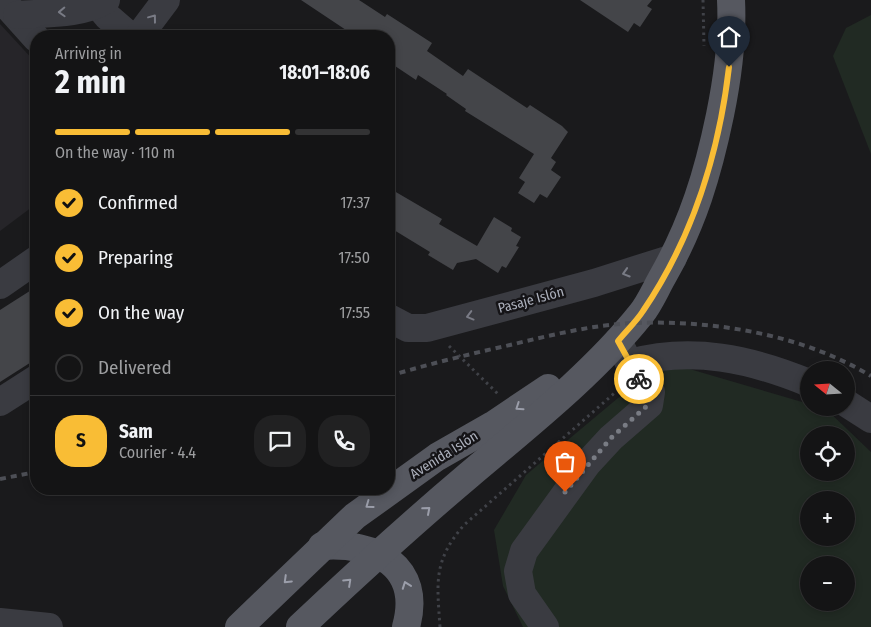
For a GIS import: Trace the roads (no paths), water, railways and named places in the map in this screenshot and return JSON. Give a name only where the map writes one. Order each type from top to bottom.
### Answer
[{"type":"main road","name":"Avenida Islón","points":[[714,0],[720,46],[720,115]]},
{"type":"main road","name":"Avenida Islón","points":[[300,627],[378,554],[531,422],[628,359],[642,313],[673,258],[689,224],[713,153],[727,84],[731,51],[732,0]]},
{"type":"main road","name":"Avenida Islón","points":[[395,487],[437,457],[515,410],[628,359]]},
{"type":"main road","name":"Avenida Islón","points":[[239,627],[354,516],[383,495]]},
{"type":"main road","points":[[322,546],[355,547],[378,554],[392,562],[406,582],[410,606],[406,627]]},
{"type":"street","points":[[144,30],[166,0]]},
{"type":"street","points":[[10,8],[75,11],[102,2],[108,17],[123,30]]},
{"type":"street","points":[[10,8],[30,31]]},
{"type":"street","name":"Pasaje Islón","points":[[395,321],[408,328],[430,327],[594,283],[673,258]]},
{"type":"street","points":[[0,285],[30,264]]},
{"type":"street","points":[[545,627],[522,594],[519,583],[520,560],[524,551],[587,464],[611,438],[648,405],[651,392],[628,359],[703,354],[761,366],[800,380]]},
{"type":"street","points":[[0,402],[30,383]]},
{"type":"street","points":[[855,409],[871,419]]},
{"type":"street","points":[[0,622],[50,627]]},
{"type":"railway","points":[[395,374],[572,331],[618,324],[664,323],[726,327],[787,340],[816,350],[871,376]]},
{"type":"railway","points":[[0,479],[30,473]]}]
